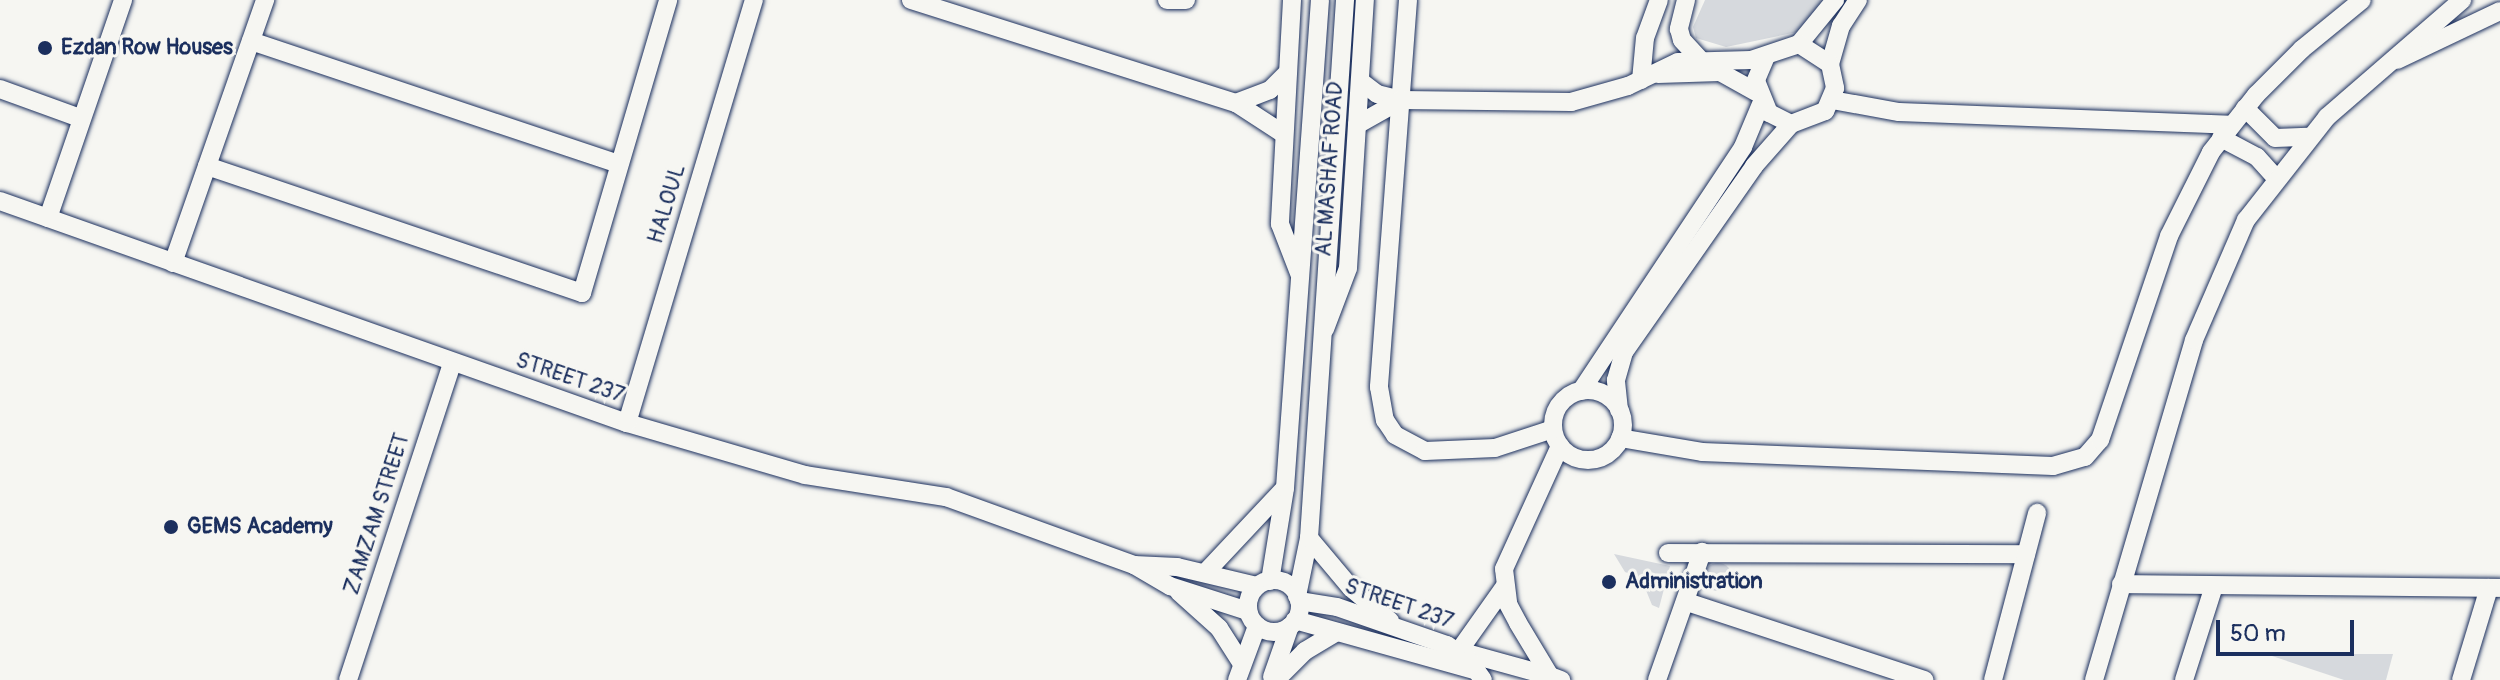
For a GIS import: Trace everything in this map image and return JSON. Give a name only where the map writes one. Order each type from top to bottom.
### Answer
[{"type":"street","points":[[48,218],[123,0]]},
{"type":"street","points":[[173,263],[265,0]]},
{"type":"street","points":[[207,166],[582,293],[668,0]]},
{"type":"street","name":"HALOUL","points":[[627,423],[754,0]]},
{"type":"street","points":[[911,0],[1236,103],[1282,133]]},
{"type":"street","points":[[1167,0],[1186,0]]},
{"type":"street","name":"AL MASHAF ROAD","points":[[1292,0],[1282,133],[1280,224],[1301,280]]},
{"type":"street","name":"AL MASHAF ROAD","points":[[1252,618],[1264,583],[1285,488],[1320,0]]},
{"type":"street","name":"AL MASHAF ROAD","points":[[1274,680],[1295,611],[1309,538],[1345,0]]},
{"type":"street","name":"AL MASHAF ROAD","points":[[1322,335],[1343,293],[1348,268],[1365,0]]},
{"type":"street","points":[[1408,0],[1379,387],[1385,420],[1395,435],[1425,451],[1495,448],[1556,438]]},
{"type":"street","points":[[1650,77],[1645,38],[1659,0]]},
{"type":"street","points":[[1686,0],[1679,29],[1682,40],[1700,59]]},
{"type":"street","points":[[1360,81],[1377,94],[1401,100],[1571,102],[1650,77],[1678,62],[1766,57],[1799,44],[1835,0]]},
{"type":"street","points":[[1556,438],[1575,457],[1592,459],[1609,453],[1620,438],[1616,380],[1624,352],[1754,166],[1791,124],[1815,118],[1832,100],[1830,64],[1835,38],[1858,0]]},
{"type":"street","points":[[1620,438],[1694,452],[2053,466],[2075,463],[2100,440],[2169,236],[2226,132],[2302,49],[2362,0]]},
{"type":"street","points":[[2094,680],[2208,299],[2246,220],[2275,177],[2308,137],[2394,61],[2418,33],[2462,0]]},
{"type":"street","points":[[2394,61],[2500,11]]},
{"type":"street","points":[[251,41],[618,164]]},
{"type":"street","points":[[1799,44],[1830,64]]},
{"type":"street","points":[[1556,678],[1518,623],[1505,586],[1509,554],[1556,438],[1559,404],[1581,391],[1743,147],[1758,98],[1766,57]]},
{"type":"street","points":[[1650,77],[1720,72],[1791,124]]},
{"type":"street","points":[[1236,103],[1270,90],[1287,73]]},
{"type":"street","points":[[0,89],[80,118]]},
{"type":"street","points":[[1357,125],[1401,100]]},
{"type":"street","points":[[1832,100],[1882,111],[2226,132],[2257,157],[2275,177]]},
{"type":"street","points":[[2245,108],[2275,138],[2308,137]]},
{"type":"street","name":"STREET 237","points":[[0,201],[627,423],[805,475],[946,497],[1134,565],[1170,586],[1252,618],[1273,632],[1295,611],[1337,607],[1459,651],[1479,675]]},
{"type":"street","name":"ZAMZAM STREET","points":[[348,680],[452,363]]},
{"type":"street","points":[[1581,391],[1599,392],[1619,410]]},
{"type":"street","points":[[1205,573],[1250,531],[1285,488]]},
{"type":"street","points":[[1993,680],[2037,513]]},
{"type":"street","points":[[1309,538],[1351,588],[1402,630]]},
{"type":"street","points":[[1670,680],[1692,604],[1702,552]]},
{"type":"street","points":[[1668,553],[2026,554]]},
{"type":"street","name":"STREET 237","points":[[1134,565],[1264,583],[1283,582],[1295,611],[1337,632],[1479,675]]},
{"type":"street","points":[[2121,584],[2213,589],[2494,588],[2461,680]]},
{"type":"street","points":[[1170,586],[1219,628],[1240,672]]},
{"type":"street","points":[[1505,586],[1459,651],[1556,678]]},
{"type":"street","points":[[2184,680],[2213,589]]},
{"type":"street","points":[[1657,680],[1692,604]]},
{"type":"street","points":[[1692,604],[1924,680]]},
{"type":"street","points":[[1240,672],[1252,618]]},
{"type":"street","points":[[1274,680],[1305,651],[1337,632]]},
{"type":"shaded area","points":[[1705,0],[1823,0],[1802,31],[1726,47],[1696,38],[1693,27]]},
{"type":"shaded area","points":[[1614,554],[1670,566],[1659,608],[1652,605],[1641,578],[1625,572]]},
{"type":"shaded area","points":[[1718,563],[1728,567],[1732,577],[1728,587],[1718,591],[1708,587],[1704,577],[1708,567]]},
{"type":"shaded area","points":[[2266,654],[2393,654],[2386,680],[2344,680]]},
{"type":"place","name":"Ezdan Row Houses","points":[[45,48]]},
{"type":"place","name":"GEMS Academy","points":[[171,527]]},
{"type":"place","name":"Administration","points":[[1609,582]]}]
